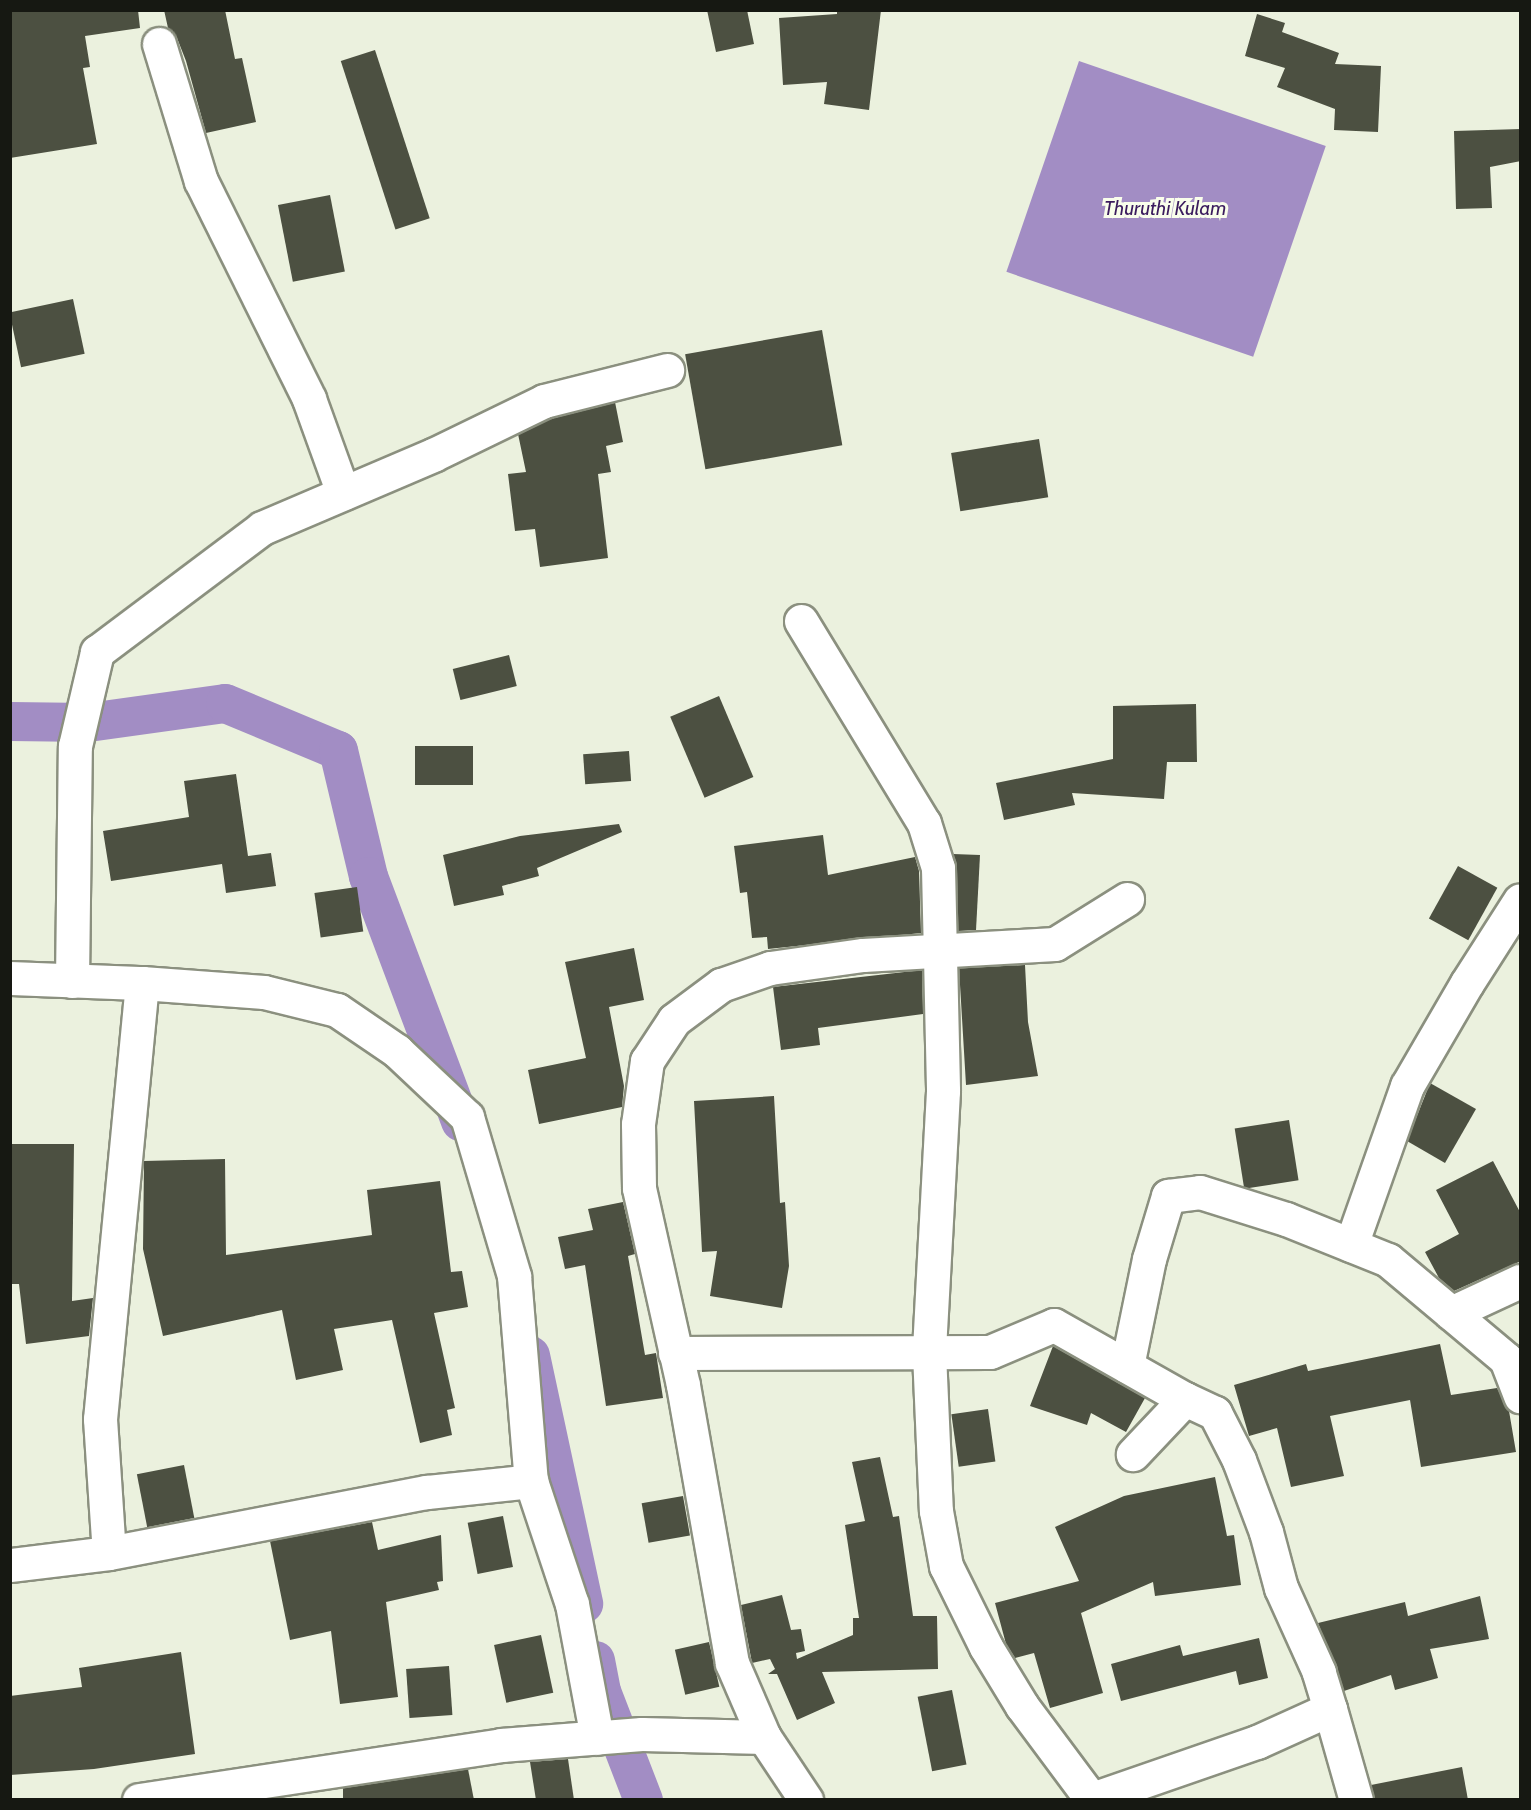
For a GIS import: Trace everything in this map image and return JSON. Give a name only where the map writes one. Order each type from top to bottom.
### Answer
[{"type":"street","points":[[159,44],[201,181],[309,399],[343,493]]},
{"type":"street","points":[[72,981],[75,746],[97,652],[262,528],[544,401],[667,370]]},
{"type":"street","points":[[801,621],[924,823],[938,868],[937,952],[943,1091],[929,1353],[936,1511],[946,1566],[986,1647],[1022,1706],[1092,1799],[1257,1742],[1330,1709]]},
{"type":"street","points":[[806,1800],[764,1737],[732,1663],[716,1557],[639,1188],[638,1124],[648,1061],[674,1020],[721,985],[770,968],[863,955],[1055,944],[1127,899]]},
{"type":"street","points":[[1351,1245],[1407,1086],[1467,982],[1521,900]]},
{"type":"street","points":[[10,978],[142,983],[264,992],[337,1010],[397,1052],[467,1117],[514,1276],[531,1481],[572,1604],[597,1738]]},
{"type":"street","points":[[109,1553],[100,1419],[142,983]]},
{"type":"street","points":[[1127,1366],[1149,1259],[1168,1196],[1200,1192],[1286,1219],[1388,1260],[1506,1359],[1521,1396]]},
{"type":"street","points":[[1451,1313],[1521,1281]]},
{"type":"street","points":[[675,1353],[990,1352],[1054,1324],[1185,1399],[1215,1413],[1239,1460],[1266,1532],[1281,1588],[1319,1672],[1356,1800]]},
{"type":"street","points":[[1133,1454],[1185,1399]]},
{"type":"street","points":[[10,1565],[109,1553],[427,1492],[531,1481]]},
{"type":"street","points":[[140,1800],[501,1745],[642,1734],[764,1737]]},
{"type":"water","name":"Thuruthi Kulam","points":[[1079,61],[1326,146],[1253,357],[1006,272]]},
{"type":"building","points":[[10,10],[138,10],[140,28],[85,36],[90,67],[83,68],[97,144],[10,158]]},
{"type":"building","points":[[164,10],[225,10],[235,59],[242,58],[256,122],[206,133],[186,61],[177,38],[168,28]]},
{"type":"building","points":[[707,10],[747,10],[754,44],[716,52]]},
{"type":"building","points":[[837,10],[881,10],[869,110],[824,104],[827,82],[783,85],[779,18],[837,14]]},
{"type":"building","points":[[1257,14],[1285,23],[1282,32],[1339,53],[1335,64],[1381,66],[1378,132],[1334,130],[1335,109],[1277,87],[1285,68],[1245,56]]},
{"type":"building","points":[[375,50],[430,218],[395,229],[341,61]]},
{"type":"building","points":[[1521,129],[1521,161],[1490,167],[1492,208],[1456,209],[1454,131]]},
{"type":"building","points":[[330,195],[345,272],[293,282],[278,205]]},
{"type":"building","points":[[73,299],[85,354],[21,367],[10,312]]},
{"type":"building","points":[[822,330],[842,445],[705,469],[685,354]]},
{"type":"building","points":[[615,402],[623,442],[606,446],[611,472],[598,474],[608,558],[540,567],[535,529],[515,531],[508,474],[526,472],[518,434],[550,419]]},
{"type":"building","points":[[1039,439],[1048,497],[960,511],[951,453]]},
{"type":"building","points":[[509,655],[517,686],[460,700],[453,669]]},
{"type":"building","points":[[719,696],[753,777],[705,798],[670,717]]},
{"type":"building","points":[[1196,704],[1197,762],[1167,762],[1164,799],[1072,793],[1075,805],[1004,820],[996,783],[1113,759],[1113,706]]},
{"type":"building","points":[[415,746],[473,746],[473,785],[415,785]]},
{"type":"building","points":[[629,751],[631,781],[585,784],[583,754]]},
{"type":"building","points":[[236,774],[248,856],[271,853],[276,886],[226,893],[222,864],[111,881],[103,831],[189,817],[184,781]]},
{"type":"building","points":[[619,824],[622,832],[537,868],[539,876],[502,886],[504,895],[454,906],[443,855],[520,836]]},
{"type":"building","points":[[823,835],[828,875],[915,857],[919,871],[921,933],[768,949],[767,937],[752,938],[747,892],[740,893],[734,846]]},
{"type":"building","points":[[953,854],[980,855],[976,930],[958,931]]},
{"type":"building","points":[[1458,866],[1497,888],[1468,940],[1429,918]]},
{"type":"building","points":[[357,887],[363,932],[321,938],[314,893]]},
{"type":"building","points":[[634,948],[644,1000],[609,1007],[624,1086],[622,1107],[539,1124],[528,1070],[586,1058],[565,962]]},
{"type":"building","points":[[1025,965],[1028,1022],[1038,1076],[966,1085],[959,968]]},
{"type":"building","points":[[922,970],[923,1014],[818,1028],[820,1045],[781,1050],[773,987]]},
{"type":"building","points":[[1430,1083],[1476,1109],[1445,1163],[1407,1141]]},
{"type":"building","points":[[774,1096],[780,1203],[785,1202],[789,1266],[782,1308],[710,1296],[717,1251],[702,1252],[694,1101]]},
{"type":"building","points":[[1289,1120],[1299,1180],[1244,1189],[1235,1129]]},
{"type":"building","points":[[10,1144],[74,1144],[72,1301],[93,1298],[89,1336],[26,1344],[19,1284],[10,1284]]},
{"type":"building","points":[[225,1159],[226,1255],[372,1235],[367,1190],[440,1181],[451,1272],[462,1271],[468,1307],[434,1313],[455,1408],[447,1410],[452,1435],[420,1443],[392,1320],[334,1329],[343,1370],[296,1380],[282,1310],[163,1336],[143,1249],[144,1161]]},
{"type":"building","points":[[1493,1161],[1521,1214],[1521,1261],[1454,1291],[1439,1278],[1425,1252],[1459,1234],[1436,1190]]},
{"type":"building","points":[[623,1202],[635,1254],[628,1256],[645,1355],[656,1353],[663,1398],[606,1406],[585,1265],[565,1269],[558,1237],[593,1230],[588,1209]]},
{"type":"building","points":[[1440,1344],[1451,1395],[1497,1388],[1509,1411],[1516,1452],[1421,1467],[1410,1400],[1330,1416],[1344,1476],[1291,1487],[1277,1428],[1249,1436],[1234,1385],[1306,1364],[1308,1371]]},
{"type":"building","points":[[1053,1346],[1145,1398],[1126,1432],[1091,1413],[1087,1425],[1030,1406]]},
{"type":"building","points":[[988,1409],[995,1461],[959,1467],[951,1414]]},
{"type":"building","points":[[880,1457],[893,1517],[899,1516],[913,1616],[937,1616],[938,1669],[822,1672],[835,1703],[797,1720],[777,1674],[768,1674],[775,1669],[770,1659],[752,1663],[741,1605],[782,1595],[791,1630],[801,1629],[805,1651],[796,1653],[797,1659],[853,1635],[853,1618],[859,1618],[845,1525],[865,1521],[852,1462]]},
{"type":"building","points":[[184,1465],[194,1518],[147,1527],[137,1474]]},
{"type":"building","points":[[1215,1477],[1227,1536],[1234,1535],[1241,1585],[1155,1596],[1153,1582],[1081,1613],[1103,1693],[1050,1708],[1034,1653],[1015,1658],[1006,1644],[995,1603],[1079,1581],[1055,1527],[1124,1496]]},
{"type":"building","points":[[683,1496],[690,1535],[649,1543],[642,1503]]},
{"type":"building","points":[[503,1516],[513,1567],[478,1574],[468,1523]]},
{"type":"building","points":[[372,1522],[378,1550],[441,1535],[443,1581],[437,1582],[439,1590],[386,1602],[398,1697],[340,1704],[331,1631],[290,1640],[270,1541]]},
{"type":"building","points":[[1480,1596],[1489,1639],[1430,1649],[1438,1678],[1395,1690],[1391,1675],[1344,1691],[1318,1623],[1405,1602],[1408,1616]]},
{"type":"building","points":[[541,1635],[553,1693],[506,1703],[494,1645]]},
{"type":"building","points":[[1259,1638],[1268,1678],[1239,1685],[1236,1671],[1121,1701],[1111,1664],[1180,1645],[1183,1656]]},
{"type":"building","points":[[709,1642],[719,1687],[685,1695],[675,1650]]},
{"type":"building","points":[[181,1652],[195,1754],[94,1769],[10,1775],[10,1696],[82,1687],[79,1668]]},
{"type":"building","points":[[449,1666],[452,1715],[410,1718],[406,1669]]},
{"type":"building","points":[[952,1690],[967,1765],[932,1771],[918,1697]]},
{"type":"building","points":[[568,1759],[574,1800],[536,1800],[530,1762]]},
{"type":"building","points":[[1462,1767],[1468,1800],[1374,1800],[1371,1785]]},
{"type":"building","points":[[468,1769],[474,1800],[343,1800],[343,1788]]},
{"type":"waterway","points":[[10,721],[88,722],[225,703],[338,750],[368,876],[460,1121]]},
{"type":"waterway","points":[[530,1355],[583,1603]]},
{"type":"waterway","points":[[595,1660],[601,1691],[643,1800]]}]
